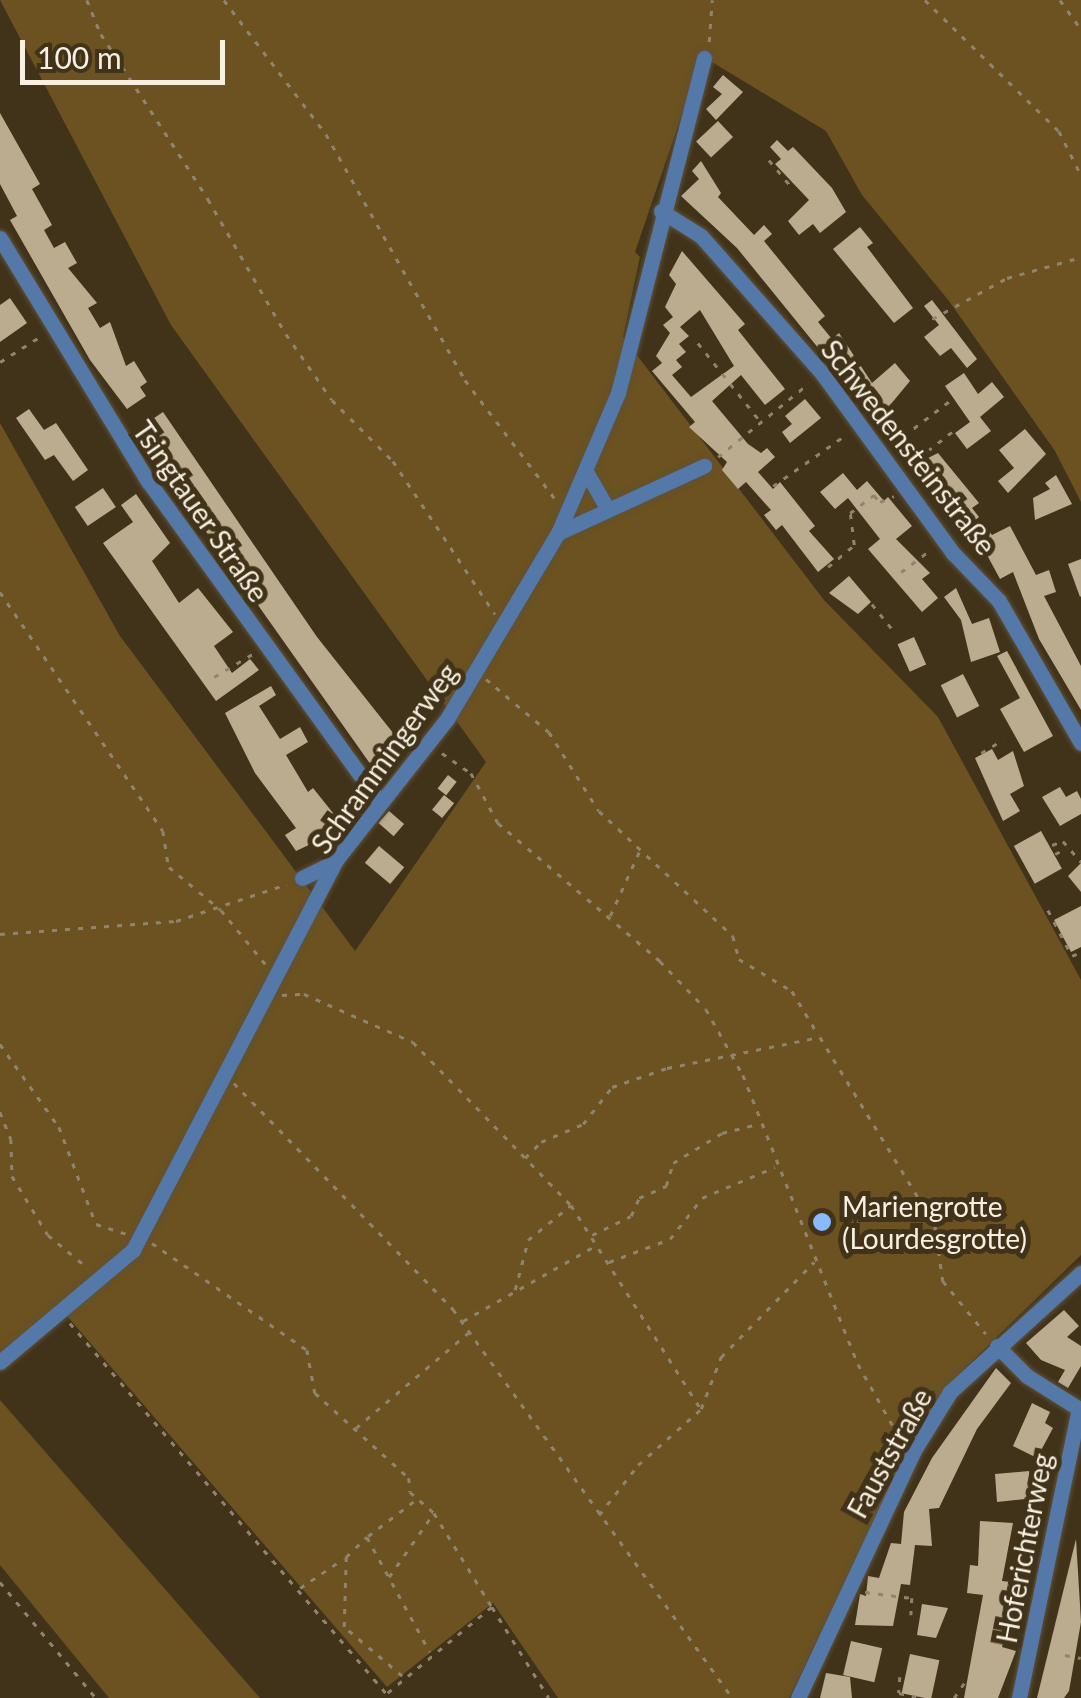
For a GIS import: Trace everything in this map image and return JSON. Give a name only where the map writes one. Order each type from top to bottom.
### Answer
[{"type":"street","name":"Schrammingerweg","points":[[0,1362],[108,1276],[140,1239],[275,984],[313,880],[336,860],[478,673],[558,534],[588,475],[618,393],[661,210],[704,58]]},
{"type":"street","name":"Schwedensteinstraße","points":[[661,210],[701,236],[821,372],[954,553],[1000,601],[1081,743]]},
{"type":"street","name":"Tsingtauer Straße","points":[[0,238],[51,330],[148,481],[379,801]]},
{"type":"street","points":[[558,534],[704,466]]},
{"type":"street","points":[[588,475],[608,508]]},
{"type":"street","name":"Fauststraße","points":[[798,1698],[913,1452],[950,1392],[1081,1273]]},
{"type":"street","points":[[997,1346],[1027,1376],[1080,1410]]},
{"type":"street","name":"Hoferichterweg","points":[[1019,1698],[1080,1410]]},
{"type":"path","points":[[87,0],[101,34],[208,199],[286,334],[332,400],[393,460],[503,628]]},
{"type":"path","points":[[224,0],[326,134],[466,380],[567,516]]},
{"type":"path","points":[[704,58],[712,0]]},
{"type":"path","points":[[924,0],[1059,131],[1081,175]]},
{"type":"path","points":[[1060,0],[1081,29]]},
{"type":"path","points":[[769,160],[790,185]]},
{"type":"path","points":[[932,319],[1007,278],[1081,257]]},
{"type":"path","points":[[0,362],[51,330]]},
{"type":"path","points":[[698,344],[761,422]]},
{"type":"path","points":[[704,466],[821,372]]},
{"type":"path","points":[[890,447],[951,400]]},
{"type":"path","points":[[910,464],[957,428]]},
{"type":"path","points":[[773,486],[846,435]]},
{"type":"path","points":[[828,567],[854,545],[850,513],[874,495],[880,502],[890,496]]},
{"type":"path","points":[[901,572],[934,547]]},
{"type":"path","points":[[0,592],[163,831],[169,867],[221,910],[286,998],[304,994],[413,1042],[571,1205],[700,1410]]},
{"type":"path","points":[[872,604],[894,631]]},
{"type":"path","points":[[214,677],[248,656]]},
{"type":"path","points":[[478,673],[549,732],[600,811],[733,936],[739,959],[792,991],[935,1225],[943,1280],[997,1346]]},
{"type":"path","points":[[981,753],[1003,740]]},
{"type":"path","points":[[427,744],[471,773],[498,824],[610,917],[706,1009],[734,1056],[776,1166],[878,1403],[913,1452]]},
{"type":"path","points":[[1052,845],[1063,841],[1081,862]]},
{"type":"path","points":[[1055,854],[1068,848]]},
{"type":"path","points":[[610,917],[640,849]]},
{"type":"path","points":[[0,934],[128,928],[221,910],[313,880]]},
{"type":"path","points":[[1048,910],[1072,956],[1081,952]]},
{"type":"path","points":[[526,1158],[541,1142],[583,1124],[612,1087],[667,1068],[820,1037]]},
{"type":"path","points":[[0,1044],[59,1127],[96,1224],[160,1246],[307,1350],[315,1392],[409,1478],[417,1499],[434,1513],[549,1698]]},
{"type":"path","points":[[228,1076],[462,1322],[732,1698]]},
{"type":"path","points":[[0,1112],[11,1139],[12,1176],[45,1230],[77,1262],[108,1276]]},
{"type":"path","points":[[590,1236],[631,1216],[640,1198],[666,1186],[673,1163],[722,1133],[760,1124]]},
{"type":"path","points":[[608,1263],[670,1239],[702,1198],[776,1166]]},
{"type":"path","points":[[515,1291],[528,1240],[571,1205]]},
{"type":"path","points":[[462,1322],[596,1245]]},
{"type":"path","points":[[598,1516],[638,1464],[700,1410],[721,1357],[816,1261]]},
{"type":"path","points":[[61,1313],[387,1694]]},
{"type":"path","points":[[355,1429],[469,1332]]},
{"type":"path","points":[[299,1589],[346,1557],[417,1499]]},
{"type":"path","points":[[388,1578],[434,1513]]},
{"type":"path","points":[[367,1537],[430,1653]]},
{"type":"path","points":[[346,1557],[344,1627],[403,1677]]},
{"type":"path","points":[[0,1582],[96,1698]]},
{"type":"path","points":[[843,1596],[857,1591],[912,1598],[912,1615]]},
{"type":"path","points":[[382,1698],[430,1653],[492,1607]]},
{"type":"path","points":[[1065,1655],[1081,1658]]},
{"type":"path","points":[[900,1677],[900,1693],[922,1698]]},
{"type":"path","points":[[954,1698],[964,1682]]},
{"type":"shaded area","points":[[0,0],[1081,0],[1081,502],[1055,451],[949,301],[862,195],[826,131],[702,56],[635,252],[640,257],[623,337],[824,600],[938,717],[1081,980],[1081,1255],[965,1368],[913,1442],[789,1698],[558,1698],[493,1603],[387,1687],[67,1316],[55,1311],[0,1353],[0,423],[120,636],[355,951],[486,762],[171,325]]},
{"type":"shaded area","points":[[0,1400],[260,1698],[109,1698],[0,1565]]},
{"type":"building","points":[[723,75],[743,92],[716,120],[706,109],[722,94],[713,87]]},
{"type":"building","points":[[0,113],[40,184],[32,189],[52,225],[44,230],[54,248],[65,242],[77,263],[68,268],[97,303],[88,308],[100,328],[110,322],[126,366],[134,361],[147,382],[140,387],[146,396],[127,409],[90,360],[10,220],[17,216],[0,184]]},
{"type":"building","points":[[718,121],[733,137],[711,158],[696,141]]},
{"type":"building","points":[[777,140],[788,151],[793,147],[832,188],[846,212],[820,233],[813,224],[799,235],[788,221],[809,200],[775,164],[781,159],[770,147]]},
{"type":"building","points":[[701,161],[721,193],[718,197],[754,235],[764,225],[772,234],[764,241],[825,316],[818,322],[832,339],[839,333],[872,383],[895,363],[910,381],[886,410],[873,393],[862,402],[737,248],[681,196],[699,179],[692,171]]},
{"type":"building","points":[[860,227],[873,243],[867,247],[913,308],[894,323],[833,249]]},
{"type":"building","points":[[682,251],[745,324],[738,330],[785,389],[765,405],[741,375],[712,401],[748,444],[761,453],[767,448],[775,457],[758,472],[773,489],[780,482],[815,526],[809,531],[834,559],[818,572],[782,525],[776,530],[764,515],[771,510],[746,482],[738,489],[722,470],[727,462],[689,427],[695,422],[652,371],[662,363],[656,356],[670,333],[663,325],[673,317],[665,307],[676,284],[669,275]],"holes":[[[700,310],[734,366],[691,397],[672,375],[682,367],[676,360],[686,352],[679,344],[689,336],[680,327]]]},
{"type":"building","points":[[10,298],[27,323],[0,342],[0,305]]},
{"type":"building","points":[[932,300],[977,359],[967,368],[951,348],[940,356],[924,337],[939,325],[924,306]]},
{"type":"building","points":[[964,373],[978,394],[992,382],[1004,397],[980,417],[991,431],[967,449],[955,433],[970,422],[945,386]]},
{"type":"building","points":[[805,399],[821,418],[790,443],[782,432],[792,424],[785,416]]},
{"type":"building","points":[[29,409],[44,430],[56,423],[88,470],[73,481],[54,455],[45,460],[16,418]]},
{"type":"building","points":[[163,412],[317,637],[401,743],[371,765],[135,431]]},
{"type":"building","points":[[1025,429],[1046,454],[1008,493],[998,481],[1014,468],[999,450]]},
{"type":"building","points":[[938,453],[979,503],[972,508],[979,517],[960,533],[914,465]]},
{"type":"building","points":[[843,473],[857,490],[867,481],[884,501],[888,497],[912,526],[896,539],[930,573],[922,579],[938,598],[922,612],[868,549],[880,539],[848,498],[835,509],[820,492]]},
{"type":"building","points":[[1056,475],[1072,504],[1035,520],[1033,498],[1050,489],[1045,483]]},
{"type":"building","points":[[103,488],[116,507],[88,526],[75,507]]},
{"type":"building","points":[[136,494],[170,543],[152,561],[179,603],[198,588],[233,632],[214,646],[232,673],[250,659],[259,670],[216,701],[103,543],[133,522],[121,505]]},
{"type":"building","points":[[985,525],[992,535],[1010,526],[1036,575],[1049,570],[1056,592],[1044,596],[1081,666],[1081,710],[1039,639],[1013,572],[1000,579],[974,531]]},
{"type":"building","points":[[1081,559],[1081,596],[1080,597],[1068,564]]},
{"type":"building","points":[[849,576],[871,602],[858,614],[829,593]]},
{"type":"building","points":[[956,588],[972,624],[989,618],[1000,652],[971,662],[961,620],[944,597]]},
{"type":"building","points":[[914,637],[926,664],[910,672],[898,644]]},
{"type":"building","points":[[1007,651],[1053,736],[1024,752],[1000,709],[1020,698],[997,656]]},
{"type":"building","points":[[963,674],[979,706],[957,717],[941,685]]},
{"type":"building","points":[[271,686],[276,695],[259,706],[280,739],[300,727],[308,742],[286,755],[308,792],[313,788],[345,828],[296,851],[285,835],[296,828],[255,773],[225,713]]},
{"type":"building","points":[[992,749],[998,760],[1013,751],[1024,786],[1010,794],[1020,811],[1003,821],[975,758]]},
{"type":"building","points":[[448,775],[457,782],[446,795],[438,788]]},
{"type":"building","points":[[1060,787],[1066,797],[1077,791],[1081,814],[1060,826],[1042,797]]},
{"type":"building","points":[[444,795],[454,803],[442,818],[432,810]]},
{"type":"building","points":[[389,811],[404,824],[394,836],[379,823]]},
{"type":"building","points":[[1041,831],[1062,869],[1035,884],[1014,846]]},
{"type":"building","points":[[379,846],[404,867],[390,884],[365,863]]},
{"type":"building","points":[[1081,863],[1081,892],[1068,876]]},
{"type":"building","points":[[1081,906],[1081,947],[1071,952],[1054,920]]},
{"type":"building","points":[[1064,1310],[1079,1326],[1067,1337],[1081,1346],[1081,1366],[1068,1388],[1058,1382],[1065,1370],[1041,1360],[1026,1343]]},
{"type":"building","points":[[996,1368],[1011,1383],[977,1429],[939,1508],[929,1509],[932,1546],[915,1545],[910,1585],[901,1584],[893,1626],[855,1625],[860,1594],[866,1596],[868,1576],[879,1578],[891,1543],[901,1544],[904,1512],[932,1458]]},
{"type":"building","points":[[1032,1403],[1050,1412],[1045,1423],[1053,1428],[1037,1458],[1013,1446]]},
{"type":"building","points":[[1029,1471],[1031,1488],[1043,1486],[1038,1534],[1022,1533],[1025,1499],[997,1502],[995,1474]]},
{"type":"building","points":[[980,1521],[1013,1523],[1002,1581],[1028,1584],[1022,1616],[1010,1614],[1002,1647],[1016,1651],[998,1698],[964,1698],[983,1595],[967,1593],[970,1565],[978,1566]]},
{"type":"building","points":[[1076,1539],[1081,1622],[1069,1691],[1064,1698],[1037,1698]]},
{"type":"building","points":[[922,1604],[948,1608],[936,1638],[917,1635]]},
{"type":"building","points":[[851,1641],[882,1648],[874,1682],[843,1675]]},
{"type":"building","points":[[910,1654],[939,1660],[931,1698],[902,1693]]},
{"type":"building","points":[[826,1673],[850,1677],[852,1698],[820,1698]]},
{"type":"place","name":"Mariengrotte (Lourdesgrotte)","points":[[822,1222]]}]
